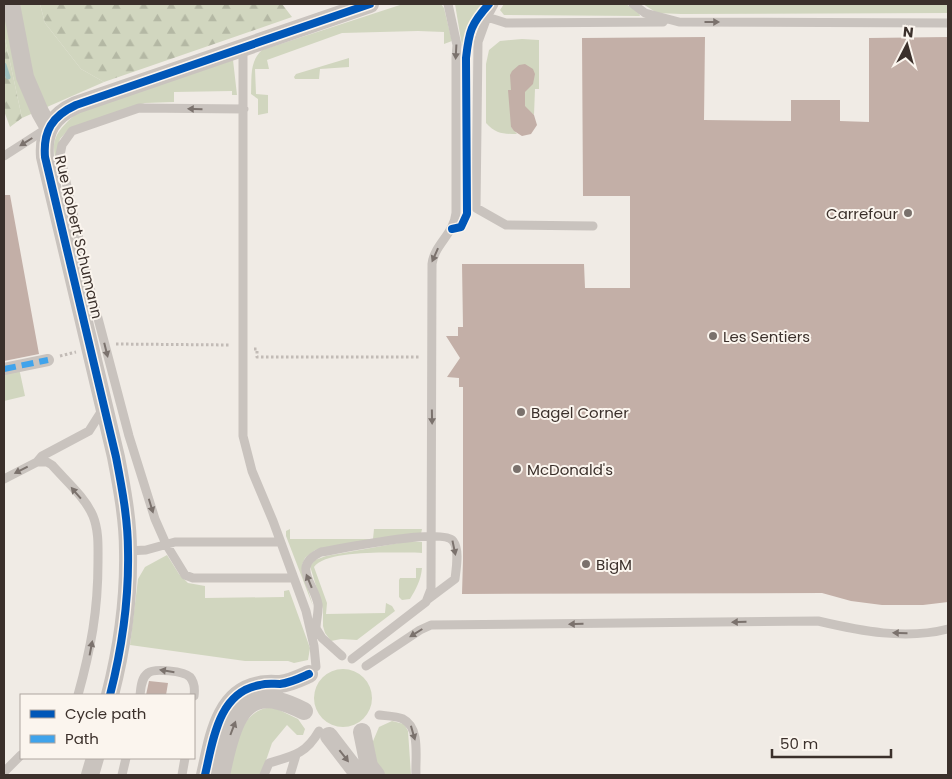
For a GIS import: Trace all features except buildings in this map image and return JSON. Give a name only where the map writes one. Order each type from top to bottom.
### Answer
[{"type":"street","points":[[10,4],[25,77],[49,128],[63,111],[76,104],[370,4]]},
{"type":"street","name":"Rue Robert Schumann","points":[[49,128],[44,145],[45,157],[116,456],[124,498],[128,551],[127,602],[121,647],[110,694]]},
{"type":"street","points":[[4,369],[48,360]]},
{"type":"street","points":[[205,775],[217,726],[226,708],[233,700],[248,688],[292,681],[313,670]]},
{"type":"street","points":[[221,775],[233,726],[246,707],[267,699],[278,700],[304,711]]},
{"type":"street","points":[[362,732],[368,761],[376,775]]},
{"type":"street","points":[[324,734],[359,775]]},
{"type":"street","points":[[90,775],[95,759]]},
{"type":"lane","points":[[426,602],[431,589],[432,536],[432,264],[434,254],[452,229],[456,213],[457,45],[448,4]]},
{"type":"lane","points":[[494,4],[478,42],[476,208],[506,225],[593,226]]},
{"type":"lane","points":[[633,4],[645,14],[679,22]]},
{"type":"lane","points":[[487,17],[506,23],[948,23]]},
{"type":"lane","points":[[243,47],[243,436],[252,471],[273,521],[306,611],[314,646],[313,670]]},
{"type":"lane","points":[[244,109],[139,108],[72,131],[66,137],[60,150],[65,181],[88,279],[119,400],[155,519],[166,544],[185,575],[193,578],[293,578]]},
{"type":"lane","points":[[4,156],[49,128]]},
{"type":"lane","points":[[4,479],[89,431],[94,426],[104,406]]},
{"type":"lane","points":[[37,462],[47,462],[52,466],[85,503],[93,516],[97,530],[98,591],[88,658],[78,694]]},
{"type":"lane","points":[[316,628],[318,604],[306,573],[308,560],[321,552],[412,537],[448,537],[453,541],[456,548],[455,579],[352,659]]},
{"type":"lane","points":[[128,551],[146,550],[175,542],[280,542]]},
{"type":"lane","points":[[306,611],[322,638],[342,656]]},
{"type":"lane","points":[[366,666],[420,630],[431,625],[818,621],[858,630],[891,633],[914,634],[948,628]]},
{"type":"lane","points":[[140,694],[143,680],[147,674],[156,670],[185,674],[190,677],[195,688],[194,694]]},
{"type":"lane","points":[[379,715],[404,720],[411,725],[415,734],[416,775]]},
{"type":"lane","points":[[264,775],[269,763],[296,754],[324,734]]},
{"type":"lane","points":[[290,775],[296,754]]},
{"type":"lane","points":[[4,772],[20,756]]},
{"type":"lane","points":[[122,775],[126,759]]},
{"type":"lane","points":[[182,775],[184,759]]},
{"type":"path","points":[[109,344],[231,344],[231,349],[235,349]]},
{"type":"path","points":[[251,349],[257,350],[257,357],[428,357]]},
{"type":"path","points":[[48,360],[84,350]]},
{"type":"green space","points":[[4,4],[40,4],[45,23],[81,69],[104,82],[22,118],[4,34]]},
{"type":"green space","points":[[40,4],[282,4],[292,17],[104,82],[81,69],[45,23]]},
{"type":"green space","points":[[403,4],[441,4],[444,8],[452,41],[444,44],[444,32],[342,33],[267,60],[269,69],[255,69],[256,94],[268,95],[268,113],[258,115],[258,99],[251,94],[251,76],[255,60],[262,50]]},
{"type":"green space","points":[[455,4],[485,5],[471,24],[465,47],[462,46]]},
{"type":"green space","points":[[504,4],[626,4],[639,13],[640,16],[504,15],[500,10]]},
{"type":"green space","points":[[643,4],[948,4],[948,13],[681,14],[657,13]]},
{"type":"green space","points":[[4,34],[22,118],[10,127],[4,111]]},
{"type":"green space","points":[[539,40],[539,89],[535,89],[534,115],[529,111],[511,127],[517,134],[504,133],[493,129],[486,123],[486,64],[489,50],[500,41]]},
{"type":"green space","points":[[349,58],[349,67],[320,69],[319,79],[295,79],[294,77],[296,74]]},
{"type":"green space","points":[[233,60],[237,95],[232,95],[232,91],[174,92],[174,102],[145,103],[69,129],[60,139],[57,151],[60,178],[55,157],[55,142],[61,128],[77,113]]},
{"type":"green space","points":[[19,368],[25,396],[4,401],[4,371]]},
{"type":"green space","points":[[290,529],[290,539],[373,539],[374,529],[422,529],[421,534],[315,550],[305,558],[302,565],[313,606],[286,536],[286,531]]},
{"type":"green space","points":[[410,541],[422,542],[422,553],[364,553],[348,555],[321,561],[314,567],[327,603],[326,614],[385,613],[386,603],[392,606],[395,611],[357,640],[341,639],[331,641],[325,633],[323,626],[323,609],[310,566],[315,560],[326,556]]},
{"type":"green space","points":[[167,555],[179,574],[188,583],[205,586],[205,598],[284,597],[284,591],[289,590],[310,648],[308,660],[294,663],[288,661],[245,661],[130,645],[138,579],[145,567]]},
{"type":"green space","points":[[416,568],[422,568],[418,584],[410,599],[402,600],[399,597],[399,580],[400,578],[416,578]]},
{"type":"green space","points":[[343,669],[354,671],[367,682],[372,698],[370,709],[359,722],[343,727],[332,725],[319,714],[314,698],[316,687],[327,674]]},
{"type":"green space","points":[[273,707],[298,719],[305,729],[303,735],[297,735],[287,725],[272,743],[261,775],[229,775],[240,732],[246,722],[262,709]]},
{"type":"green space","points":[[392,721],[404,724],[408,731],[411,775],[381,775],[371,746],[379,727]]},
{"type":"waterway","points":[[4,65],[8,77]]},
{"type":"marked path","points":[[4,369],[48,360]]},
{"type":"cycle path","points":[[110,694],[118,660],[126,606],[128,569],[126,516],[116,457],[45,157],[48,132],[55,119],[76,105],[370,4]]},
{"type":"cycle path","points":[[452,229],[461,227],[467,214],[466,58],[468,41],[478,17],[489,4]]},
{"type":"cycle path","points":[[205,775],[215,733],[226,708],[235,697],[246,689],[260,685],[280,684],[309,674]]},
{"type":"place","name":"Carrefour","points":[[908,213]]},
{"type":"place","name":"Les Sentiers","points":[[713,336]]},
{"type":"place","name":"Bagel Corner","points":[[521,412]]},
{"type":"place","name":"McDonald's","points":[[517,469]]},
{"type":"place","name":"BigM","points":[[586,564]]}]
